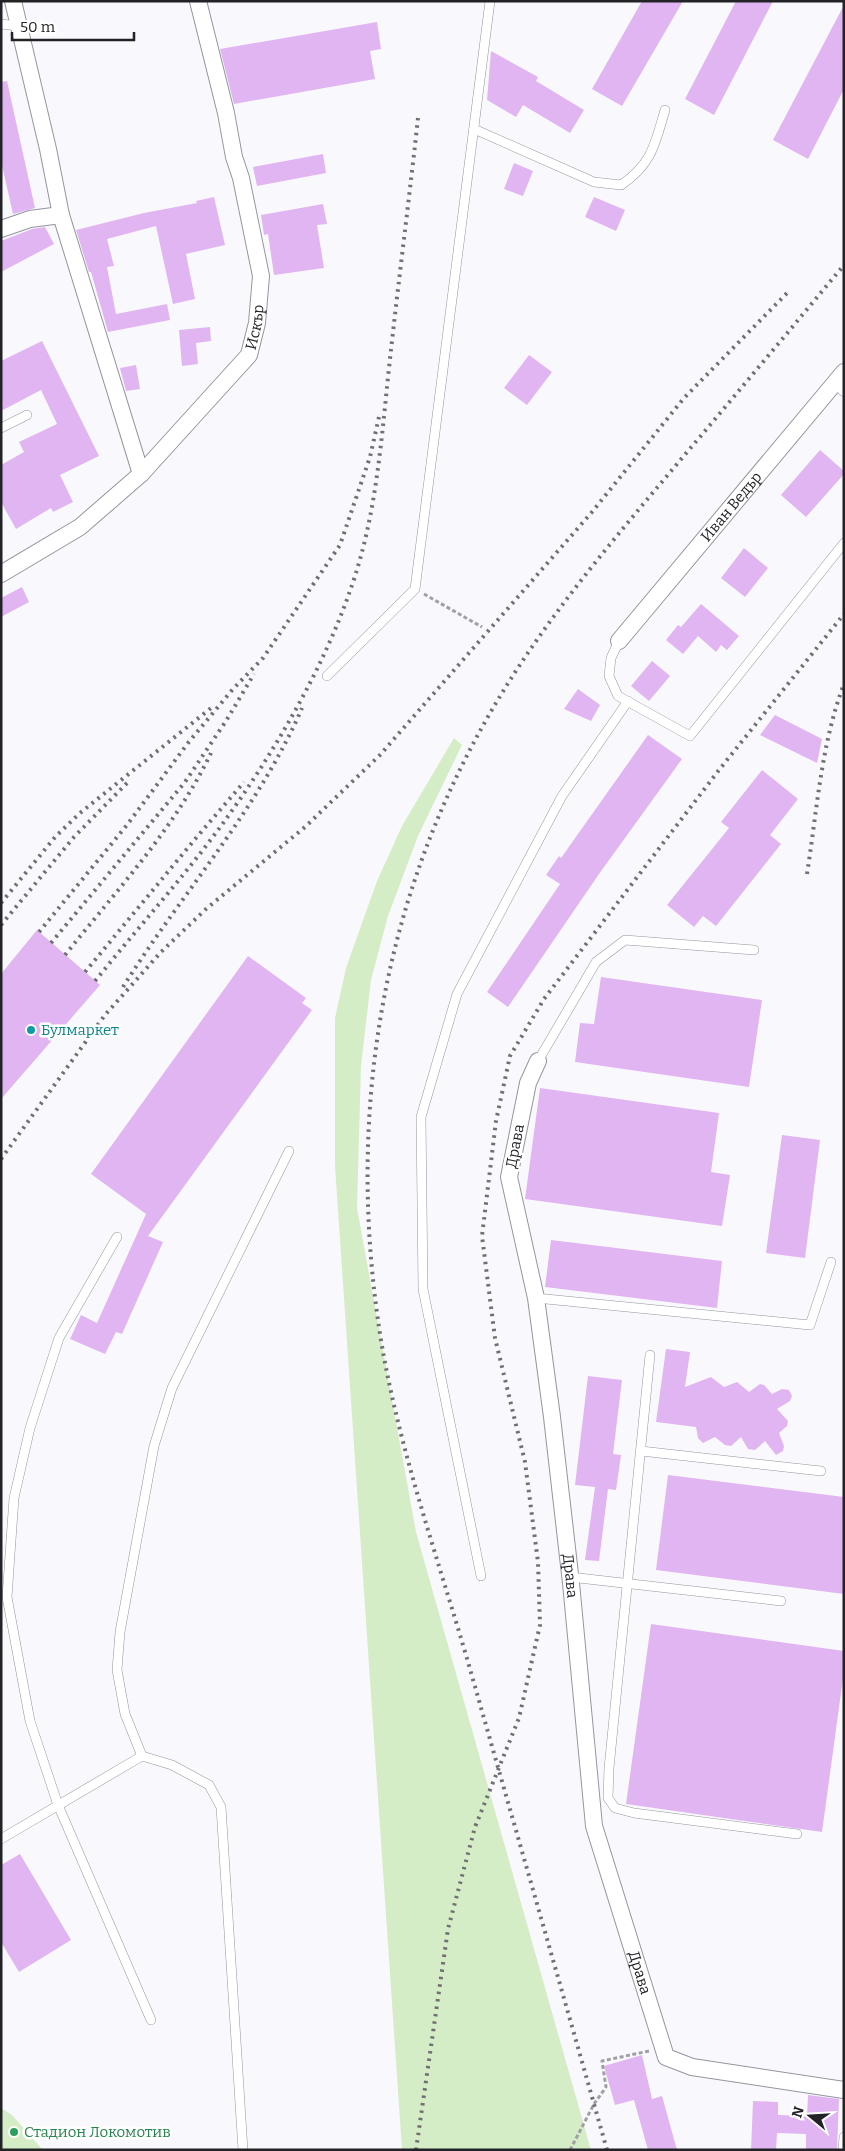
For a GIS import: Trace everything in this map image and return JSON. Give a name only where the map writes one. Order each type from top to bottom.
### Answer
[{"type":"street","points":[[13,1],[9,25],[48,149],[61,214],[141,474]]},
{"type":"street","name":"Искър","points":[[1,574],[80,527],[141,474],[249,355],[257,323],[261,276],[241,178],[234,157],[226,114],[198,1]]},
{"type":"street","points":[[1,229],[30,219],[61,214]]},
{"type":"street","name":"Иван Ведър","points":[[619,641],[841,382]]},
{"type":"street","name":"Драва","points":[[538,1061],[528,1083],[509,1177],[536,1298],[570,1577],[594,1826],[663,2050]]},
{"type":"street","points":[[663,2050],[666,2057],[692,2067],[844,2090]]},
{"type":"lane","points":[[327,676],[415,589],[490,1]]},
{"type":"lane","points":[[474,129],[594,182],[621,185],[639,172],[653,149],[665,110]]},
{"type":"lane","points":[[1,428],[27,415]]},
{"type":"lane","points":[[619,641],[611,658],[609,676],[618,696],[690,736],[844,543]]},
{"type":"lane","points":[[482,1576],[423,1289],[421,1117],[457,994],[562,796],[628,701]]},
{"type":"lane","points":[[538,1061],[596,962],[625,940],[754,950]]},
{"type":"lane","points":[[142,1756],[125,1714],[117,1670],[120,1632],[154,1446],[172,1388],[289,1151]]},
{"type":"lane","points":[[117,1237],[59,1338],[30,1428],[14,1498],[7,1596],[30,1721],[58,1805],[151,2020]]},
{"type":"lane","points":[[536,1298],[810,1325],[831,1262]]},
{"type":"lane","points":[[650,1355],[609,1768],[608,1798],[615,1808],[634,1813],[797,1834]]},
{"type":"lane","points":[[641,1451],[821,1471]]},
{"type":"lane","points":[[570,1577],[781,1601]]},
{"type":"lane","points":[[1,1839],[142,1756],[172,1765],[209,1784],[221,1807],[243,2150]]},
{"type":"lane","points":[[843,2150],[844,2137]]},
{"type":"path","points":[[415,589],[482,627]]},
{"type":"path","points":[[570,2150],[594,2104],[606,2088],[602,2062],[637,2052],[663,2050]]},
{"type":"green space","points":[[454,738],[462,745],[418,836],[388,916],[371,980],[361,1066],[357,1208],[416,1532],[591,2150],[402,2150],[335,1166],[335,1018],[346,968],[377,881],[402,826]]},
{"type":"green space","name":"Стадион Локомотив","points":[[1,2108],[12,2115],[43,2150],[1,2150]]},
{"type":"building","points":[[642,1],[683,1],[622,106],[592,89]]},
{"type":"building","points":[[736,1],[773,1],[714,115],[685,99]]},
{"type":"building","points":[[844,5],[844,89],[808,159],[773,140]]},
{"type":"building","points":[[377,22],[381,49],[370,51],[375,79],[234,104],[220,49]]},
{"type":"building","points":[[491,51],[538,77],[536,81],[584,110],[570,133],[523,105],[516,117],[487,100]]},
{"type":"building","points":[[7,81],[35,208],[13,214],[1,161],[1,82]]},
{"type":"building","points":[[323,154],[326,173],[257,186],[253,167]]},
{"type":"building","points":[[514,163],[533,171],[523,196],[504,189]]},
{"type":"building","points":[[214,197],[225,245],[186,254],[195,299],[173,304],[156,226],[107,239],[114,266],[107,267],[116,314],[167,304],[170,320],[108,332],[91,272],[89,272],[76,230],[144,213],[197,203],[196,201]]},
{"type":"building","points":[[594,197],[625,210],[616,231],[585,217]]},
{"type":"building","points":[[323,204],[327,224],[317,225],[324,268],[274,275],[268,234],[264,235],[261,215]]},
{"type":"building","points":[[45,227],[54,244],[1,272],[1,241],[32,229]]},
{"type":"building","points":[[210,327],[211,341],[196,343],[198,364],[182,366],[179,330]]},
{"type":"building","points":[[42,341],[99,456],[60,475],[73,502],[53,512],[51,508],[16,529],[1,502],[1,465],[24,452],[19,442],[57,424],[41,390],[1,411],[1,361]]},
{"type":"building","points":[[529,355],[552,372],[527,405],[504,388]]},
{"type":"building","points":[[136,365],[140,389],[126,391],[120,368]]},
{"type":"building","points":[[820,450],[844,471],[844,474],[806,517],[781,495]]},
{"type":"building","points":[[744,548],[768,568],[745,597],[721,578]]},
{"type":"building","points":[[22,587],[29,602],[1,617],[1,598]]},
{"type":"building","points":[[701,604],[739,636],[727,650],[721,645],[716,652],[698,636],[683,654],[666,640],[678,625],[681,627]]},
{"type":"building","points":[[652,661],[670,676],[649,701],[631,686]]},
{"type":"building","points":[[578,689],[600,705],[591,721],[564,709]]},
{"type":"building","points":[[775,715],[822,739],[817,763],[760,735]]},
{"type":"building","points":[[648,735],[682,759],[599,874],[508,1007],[487,992],[560,884],[546,875],[559,856],[561,858]]},
{"type":"building","points":[[762,770],[798,799],[770,835],[781,844],[716,926],[703,916],[694,927],[667,905],[729,828],[721,822]]},
{"type":"building","name":"Булмаркет","points":[[37,930],[100,985],[1,1099],[1,974]]},
{"type":"building","points":[[248,956],[306,998],[302,1003],[312,1010],[148,1236],[163,1242],[122,1334],[116,1332],[105,1354],[70,1339],[81,1315],[97,1323],[146,1214],[91,1174]]},
{"type":"building","points":[[601,977],[762,1000],[749,1087],[575,1062],[580,1023],[594,1024]]},
{"type":"building","points":[[540,1088],[719,1113],[711,1172],[730,1175],[722,1226],[525,1199]]},
{"type":"building","points":[[782,1135],[820,1140],[805,1258],[766,1253]]},
{"type":"building","points":[[551,1240],[722,1261],[717,1308],[545,1287]]},
{"type":"building","points":[[666,1349],[690,1352],[685,1387],[711,1377],[724,1387],[737,1382],[749,1392],[760,1384],[764,1385],[772,1394],[782,1389],[789,1390],[792,1396],[790,1401],[777,1409],[788,1421],[787,1426],[779,1433],[784,1446],[783,1451],[776,1455],[765,1441],[755,1450],[748,1449],[741,1437],[731,1446],[725,1445],[715,1437],[703,1443],[698,1438],[696,1427],[656,1422]]},
{"type":"building","points":[[588,1376],[622,1380],[613,1454],[621,1455],[616,1490],[608,1489],[599,1561],[585,1560],[595,1487],[575,1485]]},
{"type":"building","points":[[668,1475],[844,1497],[844,1594],[656,1570]]},
{"type":"building","points":[[651,1624],[844,1651],[844,1671],[822,1832],[626,1804]]},
{"type":"building","points":[[20,1854],[71,1940],[19,1972],[1,1942],[1,1865]]},
{"type":"building","points":[[642,2055],[652,2099],[662,2096],[677,2150],[648,2150],[634,2100],[615,2105],[604,2066]]},
{"type":"building","points":[[808,2095],[839,2099],[837,2150],[806,2150],[806,2134],[777,2133],[776,2150],[751,2150],[753,2101],[778,2102],[778,2115],[807,2116]]},
{"type":"railway","points":[[95,981],[191,865],[259,771],[311,681],[326,650],[351,588],[372,507],[380,452],[418,118]]},
{"type":"railway","points":[[607,2150],[468,1662],[410,1469],[383,1352],[372,1267],[368,1183],[371,1100],[381,1017],[398,936],[423,856],[456,778],[496,703],[537,640],[582,580],[629,521],[844,265]]},
{"type":"railway","points":[[1,1159],[105,1015],[161,952],[206,909],[305,827],[380,755],[592,512],[684,398],[790,290]]},
{"type":"railway","points":[[39,932],[127,825],[188,743],[233,689],[263,658],[340,545],[370,457],[379,417]]},
{"type":"railway","points":[[416,2150],[448,1929],[475,1827],[519,1718],[540,1625],[538,1562],[525,1462],[495,1338],[482,1236],[496,1121],[510,1056],[544,999],[719,770],[844,614]]},
{"type":"railway","points":[[51,943],[185,782],[226,721],[254,674]]},
{"type":"railway","points":[[807,874],[825,754],[836,707],[844,684]]},
{"type":"railway","points":[[1,903],[56,836],[80,813],[211,708]]},
{"type":"railway","points":[[123,987],[264,782],[302,708]]},
{"type":"railway","points":[[65,955],[163,833],[197,781],[211,753]]},
{"type":"railway","points":[[1,925],[74,837],[129,781]]},
{"type":"railway","points":[[85,972],[244,782]]},
{"type":"place","name":"Булмаркет","points":[[31,1030]]},
{"type":"place","name":"Стадион Локомотив","points":[[14,2132]]}]
